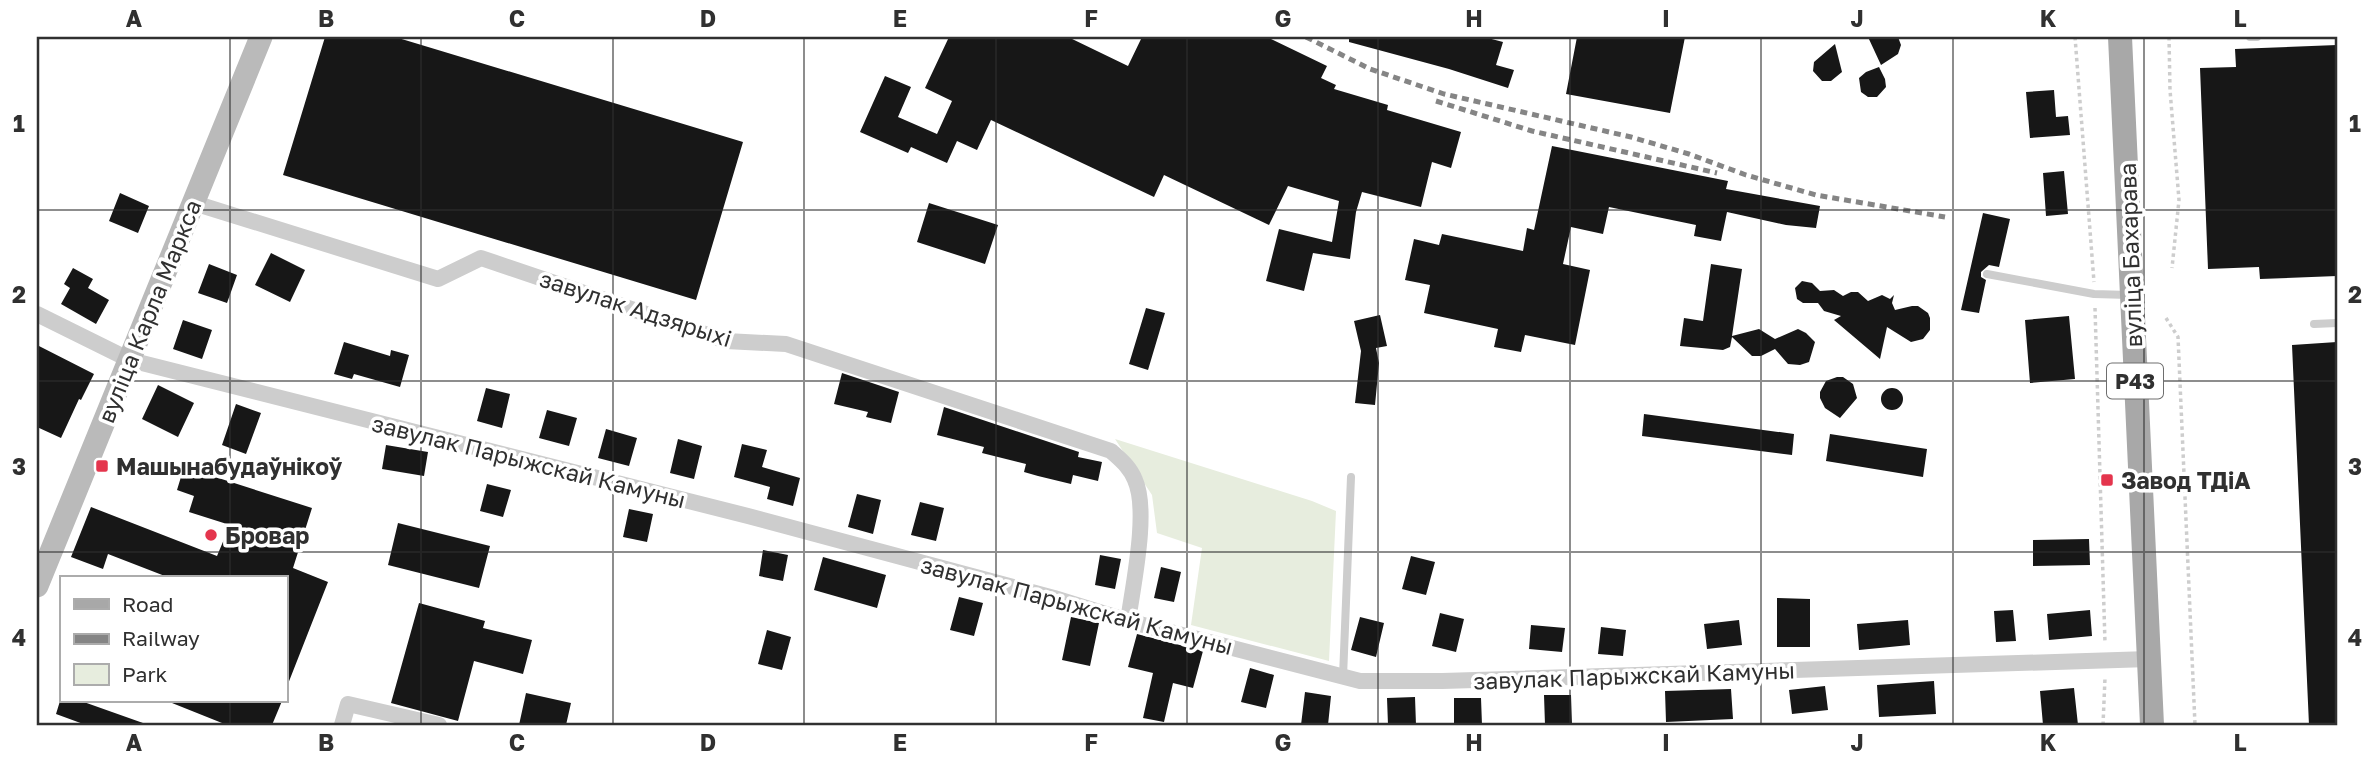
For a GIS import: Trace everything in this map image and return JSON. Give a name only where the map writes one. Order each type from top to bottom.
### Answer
[{"type":"main road","name":"вуліца Карла Маркса","points":[[37,586],[261,37]]},
{"type":"main road","name":"вуліца Бахарава","points":[[2120,37],[2152,725]]},
{"type":"street","name":"завулак Адзярыхі","points":[[194,203],[438,279],[481,258],[726,341],[786,344],[1111,451],[1128,466],[1136,482],[1139,499],[1140,519],[1128,621]]},
{"type":"street","name":"завулак Парыжскай Камуны","points":[[37,314],[130,360],[748,516],[1054,598],[1128,621],[1360,681],[1442,681],[2149,659]]},
{"type":"street","points":[[342,725],[348,704],[439,725]]},
{"type":"lane","points":[[2250,37],[2257,37]]},
{"type":"lane","points":[[1987,274],[2094,294],[2132,295]]},
{"type":"lane","points":[[2315,324],[2337,323]]},
{"type":"lane","points":[[1342,677],[1351,477]]},
{"type":"path","points":[[2075,37],[2094,294],[2106,661],[2104,725]]},
{"type":"path","points":[[2169,37],[2170,90],[2179,200],[2172,268]]},
{"type":"path","points":[[2166,318],[2178,337],[2195,725]]},
{"type":"green space","points":[[1115,439],[1336,511],[1329,661],[1191,625],[1202,548],[1157,533],[1152,495]]},
{"type":"building","points":[[325,37],[395,37],[743,142],[696,300],[283,175]]},
{"type":"building","points":[[949,37],[1068,37],[1128,66],[1142,37],[1267,37],[1327,66],[1321,78],[1336,85],[1334,89],[1388,105],[1387,110],[1461,132],[1451,168],[1432,162],[1421,207],[1362,192],[1356,212],[1350,259],[1313,253],[1304,291],[1266,281],[1279,229],[1332,242],[1339,201],[1288,186],[1269,225],[1164,175],[1154,197],[991,120],[977,150],[957,141],[947,163],[911,147],[908,153],[860,132],[885,76],[911,87],[898,117],[937,134],[952,101],[925,88]]},
{"type":"building","points":[[1349,37],[1484,37],[1503,42],[1496,65],[1514,70],[1508,88],[1349,42]]},
{"type":"building","points":[[1577,37],[1685,37],[1670,113],[1566,94]]},
{"type":"building","points":[[1868,37],[1898,37],[1901,45],[1898,54],[1881,65]]},
{"type":"building","points":[[1835,44],[1842,72],[1831,81],[1822,81],[1813,71],[1814,62]]},
{"type":"building","points":[[2337,45],[2337,276],[2260,279],[2259,267],[2208,269],[2200,68],[2236,67],[2235,49]]},
{"type":"building","points":[[1879,67],[1886,87],[1877,97],[1868,97],[1861,92],[1859,78]]},
{"type":"building","points":[[2054,90],[2056,117],[2068,116],[2070,135],[2030,138],[2026,92]]},
{"type":"building","points":[[1552,146],[1728,181],[1726,189],[1820,206],[1816,228],[1786,225],[1727,212],[1721,241],[1694,236],[1696,225],[1609,207],[1603,234],[1571,227],[1563,264],[1590,270],[1575,345],[1525,335],[1521,352],[1494,347],[1498,329],[1424,313],[1430,285],[1405,280],[1414,239],[1439,245],[1442,234],[1523,251],[1527,228],[1534,230]]},
{"type":"building","points":[[2064,171],[2068,214],[2046,216],[2043,173]]},
{"type":"building","points":[[120,193],[149,206],[138,233],[109,221]]},
{"type":"building","points":[[929,203],[998,225],[985,264],[917,242]]},
{"type":"building","points":[[1983,213],[2010,219],[1999,267],[1989,265],[1981,272],[1981,277],[1986,280],[1979,313],[1961,310]]},
{"type":"building","points":[[271,253],[305,270],[290,302],[255,285]]},
{"type":"building","points":[[209,264],[237,275],[227,303],[198,293]]},
{"type":"building","points":[[1711,264],[1742,269],[1732,336],[1759,329],[1775,339],[1798,329],[1815,342],[1809,362],[1800,365],[1788,364],[1775,349],[1761,356],[1752,356],[1732,337],[1730,347],[1723,350],[1680,346],[1684,318],[1703,321]]},
{"type":"building","points":[[73,268],[93,279],[88,288],[109,300],[96,324],[61,304],[70,288],[64,284]]},
{"type":"building","points":[[1802,281],[1812,283],[1820,291],[1834,290],[1843,296],[1858,292],[1868,301],[1882,295],[1890,299],[1894,295],[1892,303],[1895,310],[1918,306],[1928,313],[1930,330],[1923,339],[1911,342],[1887,327],[1880,359],[1834,320],[1841,316],[1824,311],[1818,303],[1803,303],[1797,299],[1795,288]]},
{"type":"building","points":[[1146,308],[1165,313],[1148,370],[1129,364]]},
{"type":"building","points":[[1380,315],[1387,346],[1376,348],[1379,363],[1375,405],[1355,403],[1361,351],[1354,321]]},
{"type":"building","points":[[2069,316],[2075,379],[2030,383],[2025,320]]},
{"type":"building","points":[[183,320],[212,330],[202,359],[173,349]]},
{"type":"building","points":[[344,342],[390,356],[391,350],[409,355],[400,387],[354,374],[352,379],[334,374]]},
{"type":"building","points":[[2337,342],[2337,725],[2309,725],[2292,345]]},
{"type":"building","points":[[37,345],[94,374],[61,438],[37,427]]},
{"type":"building","points":[[842,373],[899,392],[891,423],[866,417],[868,412],[834,404]]},
{"type":"building","points":[[1843,377],[1853,384],[1857,398],[1840,418],[1825,408],[1820,398],[1826,381]]},
{"type":"building","points":[[158,385],[194,403],[178,437],[142,419]]},
{"type":"building","points":[[486,388],[510,394],[502,428],[477,421]]},
{"type":"building","points":[[1892,388],[1900,391],[1903,399],[1900,407],[1892,410],[1884,407],[1881,399],[1884,391]]},
{"type":"building","points":[[236,404],[261,413],[246,454],[222,445]]},
{"type":"building","points":[[944,407],[1079,452],[1078,457],[1102,462],[1098,481],[1073,475],[1071,484],[1024,472],[1026,464],[982,453],[984,447],[937,435]]},
{"type":"building","points":[[547,410],[577,418],[569,446],[539,438]]},
{"type":"building","points":[[1644,414],[1794,434],[1792,455],[1642,436]]},
{"type":"building","points":[[606,429],[637,438],[629,466],[598,458]]},
{"type":"building","points":[[1830,434],[1927,449],[1923,477],[1826,461]]},
{"type":"building","points":[[678,439],[702,446],[694,479],[670,473]]},
{"type":"building","points":[[742,444],[767,450],[762,467],[800,478],[793,506],[767,499],[770,487],[734,477]]},
{"type":"building","points":[[386,445],[428,452],[424,476],[382,469]]},
{"type":"building","points":[[184,467],[312,508],[293,568],[328,582],[287,686],[287,576],[165,576],[108,554],[103,569],[71,557],[91,507],[217,556],[230,525],[189,512],[194,496],[177,490]]},
{"type":"building","points":[[487,484],[511,490],[503,517],[480,511]]},
{"type":"building","points":[[857,494],[881,500],[873,534],[848,527]]},
{"type":"building","points":[[920,502],[944,508],[936,541],[911,535]]},
{"type":"building","points":[[629,509],[653,514],[647,542],[623,537]]},
{"type":"building","points":[[398,523],[490,546],[479,588],[388,565]]},
{"type":"building","points":[[2089,539],[2090,565],[2033,566],[2033,540]]},
{"type":"building","points":[[763,550],[788,555],[783,581],[759,576]]},
{"type":"building","points":[[1100,555],[1121,559],[1115,589],[1095,585]]},
{"type":"building","points":[[1411,556],[1435,562],[1426,595],[1402,589]]},
{"type":"building","points":[[823,557],[886,575],[877,608],[814,590]]},
{"type":"building","points":[[1161,567],[1181,572],[1174,602],[1154,598]]},
{"type":"building","points":[[959,597],[983,603],[974,636],[950,630]]},
{"type":"building","points":[[1777,598],[1810,599],[1810,647],[1777,647]]},
{"type":"building","points":[[419,603],[485,621],[483,628],[532,640],[523,674],[474,661],[458,721],[391,703]]},
{"type":"building","points":[[2013,610],[2016,641],[1996,642],[1994,611]]},
{"type":"building","points":[[2090,610],[2092,636],[2049,640],[2047,614]]},
{"type":"building","points":[[1440,613],[1464,619],[1456,652],[1432,646]]},
{"type":"building","points":[[1071,617],[1099,623],[1090,666],[1062,660]]},
{"type":"building","points":[[1360,617],[1384,623],[1376,657],[1351,650]]},
{"type":"building","points":[[1739,620],[1742,645],[1707,649],[1704,624]]},
{"type":"building","points":[[1908,620],[1910,645],[1859,650],[1857,624]]},
{"type":"building","points":[[1531,625],[1565,628],[1562,652],[1529,649]]},
{"type":"building","points":[[1601,627],[1626,630],[1623,656],[1598,654]]},
{"type":"building","points":[[767,630],[791,637],[782,670],[758,664]]},
{"type":"building","points":[[1137,634],[1203,651],[1193,688],[1173,683],[1164,722],[1143,718],[1153,673],[1128,667]]},
{"type":"building","points":[[1250,668],[1274,675],[1266,708],[1241,702]]},
{"type":"building","points":[[1934,681],[1936,714],[1879,717],[1877,685]]},
{"type":"building","points":[[1825,686],[1828,710],[1792,714],[1789,690]]},
{"type":"building","points":[[2074,688],[2078,725],[2043,725],[2040,691]]},
{"type":"building","points":[[1731,689],[1733,719],[1666,722],[1665,691]]},
{"type":"building","points":[[1305,692],[1331,696],[1328,725],[1301,725]]},
{"type":"building","points":[[526,693],[571,703],[566,725],[519,725]]},
{"type":"building","points":[[1544,695],[1571,695],[1572,725],[1545,725]]},
{"type":"building","points":[[1415,697],[1416,725],[1388,725],[1387,698]]},
{"type":"building","points":[[1454,698],[1481,698],[1482,725],[1454,725]]},
{"type":"building","points":[[60,701],[84,702],[143,725],[86,725],[56,714]]},
{"type":"building","points":[[170,702],[282,702],[272,725],[227,725]]},
{"type":"railway","points":[[1306,37],[1370,69],[1444,94],[1631,137],[1816,195],[1945,217]]},
{"type":"railway","points":[[1436,101],[1532,131],[1717,173]]},
{"type":"place","name":"Машынабудаўнікоў","points":[[102,466]]},
{"type":"place","name":"Завод ТДіА","points":[[2107,480]]},
{"type":"place","name":"Бровар","points":[[211,535]]}]
